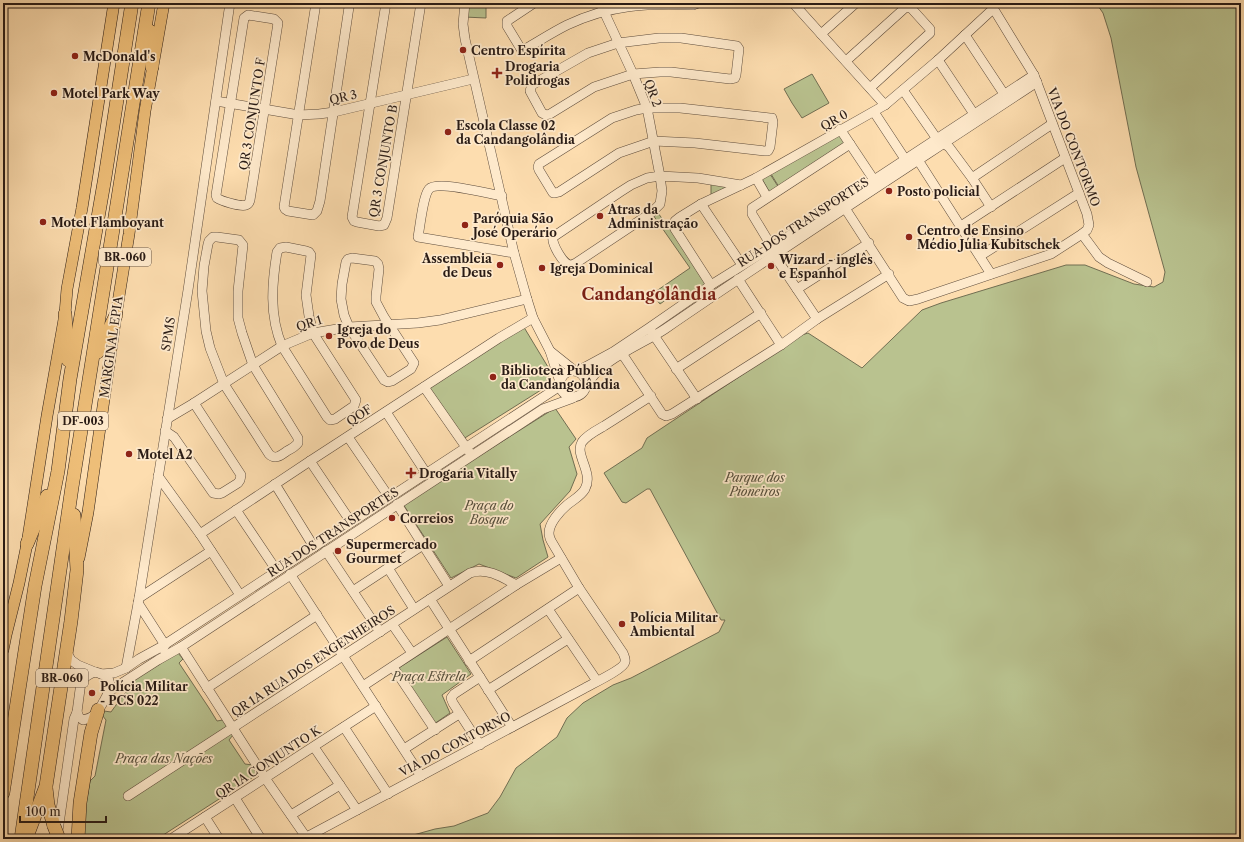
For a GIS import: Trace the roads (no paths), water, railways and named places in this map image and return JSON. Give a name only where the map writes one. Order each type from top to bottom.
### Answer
[{"type":"highway","name":"DF-003","points":[[3,793],[35,586],[58,471],[70,379],[105,177],[132,3]]},
{"type":"highway","points":[[149,4],[152,67]]},
{"type":"highway","name":"DF-003","points":[[20,839],[72,488],[149,4]]},
{"type":"highway","points":[[65,314],[70,379]]},
{"type":"highway","points":[[92,367],[116,315]]},
{"type":"highway","points":[[27,544],[58,471]]},
{"type":"highway","points":[[72,488],[77,570]]},
{"type":"highway","name":"MARGINAL EPIA","points":[[46,786],[77,570]]},
{"type":"highway","points":[[78,839],[80,803],[91,733],[98,710]]},
{"type":"highway","points":[[26,839],[46,786]]},
{"type":"highway","name":"BR-060","points":[[46,786],[48,805],[58,839]]},
{"type":"main road","points":[[3,650],[20,583],[27,544],[114,3]]},
{"type":"main road","name":"MARGINAL EPIA","points":[[77,570],[88,512],[129,234],[145,111],[164,3]]},
{"type":"street","name":"SPMS","points":[[126,668],[167,420],[230,3]]},
{"type":"street","points":[[316,3],[284,207],[288,211],[313,215],[317,211],[320,201],[349,7],[348,3]]},
{"type":"street","points":[[370,103],[386,3]]},
{"type":"street","points":[[406,95],[421,3]]},
{"type":"street","points":[[465,3],[463,15],[464,39],[502,196],[514,253],[527,299],[533,318],[550,351],[562,392],[573,398],[578,397],[586,390],[587,385],[585,377],[550,351]]},
{"type":"street","points":[[534,3],[506,22],[521,49],[525,49],[602,7],[659,4],[693,5],[698,3]]},
{"type":"street","points":[[793,3],[885,105]]},
{"type":"street","points":[[821,34],[856,3]]},
{"type":"street","name":"QR 0","points":[[711,285],[675,229],[675,221],[701,204],[756,178],[885,105],[938,60],[965,35],[992,6]]},
{"type":"street","name":"VIA DO CONTORMO","points":[[992,6],[1035,79],[1087,214],[1089,225],[1087,230],[1082,234]]},
{"type":"street","name":"QR 2","points":[[602,7],[647,108],[660,176],[662,197],[660,204],[650,213],[573,264],[569,265],[566,263],[553,245],[552,239],[554,236],[620,192],[641,180],[660,176]]},
{"type":"street","points":[[846,61],[906,7],[911,8],[930,29],[930,34],[870,88]]},
{"type":"street","name":"QR 3 CONJUNTO F","points":[[248,15],[274,18],[278,23],[265,110],[250,200],[247,204],[242,205],[220,201],[216,195],[244,17],[248,15]]},
{"type":"street","points":[[965,35],[1004,94]]},
{"type":"street","points":[[659,38],[681,38],[735,45],[739,48],[736,75],[733,79],[671,72],[633,74],[594,88],[546,115],[542,113],[530,91],[532,85],[588,53],[618,43],[659,38]]},
{"type":"street","points":[[938,60],[974,114]]},
{"type":"street","name":"QR 3","points":[[216,101],[299,115],[319,114],[334,112],[473,79]]},
{"type":"street","name":"RUA DOS TRANSPORTES","points":[[577,371],[654,336],[773,251],[843,205],[918,160],[974,114],[1004,94],[1035,79]]},
{"type":"street","name":"RUA DOS TRANSPORTES","points":[[843,205],[874,180],[905,159],[941,141],[1035,79]]},
{"type":"street","points":[[903,90],[941,141],[949,147],[991,207]]},
{"type":"street","name":"QR 3 CONJUNTO B","points":[[370,103],[352,217],[354,221],[357,222],[382,226],[386,223],[387,218],[406,95]]},
{"type":"street","points":[[647,108],[704,110],[770,118],[773,120],[770,148],[767,151],[689,142],[654,141],[619,153],[557,193],[553,192],[538,167],[539,164],[612,118],[647,108]]},
{"type":"street","points":[[874,112],[905,159]]},
{"type":"street","points":[[972,178],[1052,124]]},
{"type":"street","points":[[840,130],[874,180]]},
{"type":"street","points":[[817,319],[773,251],[752,214],[752,208],[850,144]]},
{"type":"street","points":[[961,226],[1065,158]]},
{"type":"street","points":[[918,160],[991,274]]},
{"type":"street","points":[[660,176],[698,178],[741,185]]},
{"type":"street","points":[[756,178],[767,197]]},
{"type":"street","points":[[502,196],[455,187],[438,185],[432,186],[426,196],[418,237],[514,253]]},
{"type":"street","points":[[980,256],[1079,193]]},
{"type":"street","points":[[701,204],[742,265]]},
{"type":"street","points":[[843,205],[869,243],[903,298],[906,300],[913,301],[1051,254],[1082,234],[1099,257],[1147,282]]},
{"type":"street","points":[[213,237],[239,240],[243,245],[238,278],[238,318],[252,364],[296,435],[298,441],[296,446],[279,456],[273,457],[268,454],[224,384],[210,348],[206,331],[202,291],[208,244],[209,240],[213,237]]},
{"type":"street","points":[[797,289],[869,243]]},
{"type":"street","points":[[286,247],[309,252],[310,255],[306,296],[313,333],[356,400],[354,406],[335,419],[330,420],[327,417],[282,346],[273,316],[272,300],[276,256],[280,248],[286,247]]},
{"type":"street","name":"RUA DOS TRANSPORTES","points":[[587,385],[590,379],[601,368],[649,328],[711,285],[731,280],[742,265],[773,251]]},
{"type":"street","points":[[352,258],[375,261],[378,264],[379,269],[376,302],[390,325],[414,364],[411,369],[390,382],[384,380],[349,327],[342,307],[342,284],[346,262],[348,259],[352,258]]},
{"type":"street","points":[[620,352],[662,414],[666,416],[697,399],[781,345],[817,319],[889,274]]},
{"type":"street","points":[[731,280],[761,313],[781,345]]},
{"type":"street","name":"QR 1","points":[[167,420],[282,346],[313,333],[349,327],[418,323],[440,320],[527,299]]},
{"type":"street","points":[[676,368],[761,313]]},
{"type":"street","name":"QOF","points":[[200,534],[499,338],[533,318]]},
{"type":"street","points":[[649,328],[697,399]]},
{"type":"street","points":[[560,384],[565,373],[577,371]]},
{"type":"street","name":"RUA DOS TRANSPORTES","points":[[108,692],[231,614],[397,504],[560,384]]},
{"type":"street","points":[[424,387],[469,452]]},
{"type":"street","points":[[469,661],[579,588],[549,537],[550,528],[556,518],[566,506],[583,493],[588,482],[587,470],[580,449],[582,442],[651,396]]},
{"type":"street","name":"RUA DOS TRANSPORTES","points":[[98,673],[114,673],[126,668],[426,473],[469,452],[544,408],[573,398]]},
{"type":"street","points":[[165,431],[174,437],[213,493],[222,493],[238,483],[241,478],[239,471],[194,403]]},
{"type":"street","points":[[386,412],[426,473]]},
{"type":"street","points":[[348,437],[389,497]]},
{"type":"street","points":[[310,461],[351,522]]},
{"type":"street","points":[[158,476],[200,534],[240,595]]},
{"type":"street","points":[[275,484],[314,547]]},
{"type":"street","points":[[397,504],[449,586]]},
{"type":"street","points":[[236,510],[277,571]]},
{"type":"street","points":[[362,515],[368,523]]},
{"type":"street","points":[[353,591],[423,545]]},
{"type":"street","points":[[165,655],[162,650],[165,644],[138,600],[211,551]]},
{"type":"street","points":[[326,551],[380,632]]},
{"type":"street","points":[[363,686],[516,585],[561,558]]},
{"type":"street","points":[[388,568],[414,609]]},
{"type":"street","name":"QR 1A RUA DOS ENGENHEIROS","points":[[128,796],[470,573],[481,570],[489,572],[516,585]]},
{"type":"street","points":[[290,574],[421,776]]},
{"type":"street","name":"VIA DO CONTORNO","points":[[305,838],[618,670],[625,663],[623,653],[579,588]]},
{"type":"street","points":[[430,599],[512,727]]},
{"type":"street","points":[[225,605],[231,614]]},
{"type":"street","points":[[548,609],[597,681]]},
{"type":"street","points":[[207,688],[317,615]]},
{"type":"street","points":[[392,624],[412,654]]},
{"type":"street","points":[[488,690],[568,639]]},
{"type":"street","points":[[180,647],[305,838]]},
{"type":"street","points":[[66,651],[71,660],[78,665],[98,673],[108,679],[110,684],[108,692],[98,710],[93,717],[83,720],[78,726],[73,737]]},
{"type":"street","points":[[393,667],[434,730]]},
{"type":"street","points":[[58,839],[73,737],[74,719],[81,682],[84,677],[90,673],[98,673]]},
{"type":"street","points":[[480,677],[452,696],[453,704],[480,745]]},
{"type":"street","name":"QR 1A CONJUNTO K","points":[[174,838],[205,816],[376,706]]},
{"type":"street","points":[[76,712],[83,720]]},
{"type":"street","points":[[404,749],[460,714]]},
{"type":"street","points":[[344,727],[388,794]]},
{"type":"street","points":[[314,747],[357,810]]},
{"type":"street","points":[[291,815],[340,785]]},
{"type":"street","points":[[235,798],[261,839]]},
{"type":"street","points":[[205,816],[219,839]]},
{"type":"place","name":"Centro Espírita","points":[[463,50]]},
{"type":"place","name":"McDonald's","points":[[75,56]]},
{"type":"place","name":"Drogaria Polidrogas","points":[[497,73]]},
{"type":"place","name":"Motel Park Way","points":[[54,93]]},
{"type":"place","name":"Escola Classe 02 da Candangolândia","points":[[448,132]]},
{"type":"place","name":"Posto policial","points":[[889,191]]},
{"type":"place","name":"Atras da Administração","points":[[600,216]]},
{"type":"place","name":"Motel Flamboyant","points":[[43,222]]},
{"type":"place","name":"Paróquia São José Operário","points":[[465,225]]},
{"type":"place","name":"Centro de Ensino Médio Júlia Kubitschek","points":[[909,237]]},
{"type":"place","name":"Assembleia de Deus","points":[[500,265]]},
{"type":"place","name":"Wizard - inglês e Espanhol","points":[[771,266]]},
{"type":"place","name":"Igreja Dominical","points":[[542,268]]},
{"type":"place","name":"Igreja do Povo de Deus","points":[[329,336]]},
{"type":"place","name":"Biblioteca Pública da Candangolândia","points":[[493,377]]},
{"type":"place","name":"Motel A2","points":[[129,454]]},
{"type":"place","name":"Drogaria Vitally","points":[[411,473]]},
{"type":"place","name":"Correios","points":[[392,518]]},
{"type":"place","name":"Supermercado Gourmet","points":[[338,551]]},
{"type":"place","name":"Polícia Militar Ambiental","points":[[622,624]]},
{"type":"place","name":"Polícia Militar - PCS 022","points":[[92,693]]},
{"type":"district","name":"Candangolândia","points":[[649,294]]},
{"type":"park label","name":"Parque dos Pioneiros","points":[[755,484]]},
{"type":"park label","name":"Praça do Bosque","points":[[489,512]]},
{"type":"park label","name":"Praça Estrela","points":[[429,676]]},
{"type":"park label","name":"Praça das Nações","points":[[164,758]]}]
